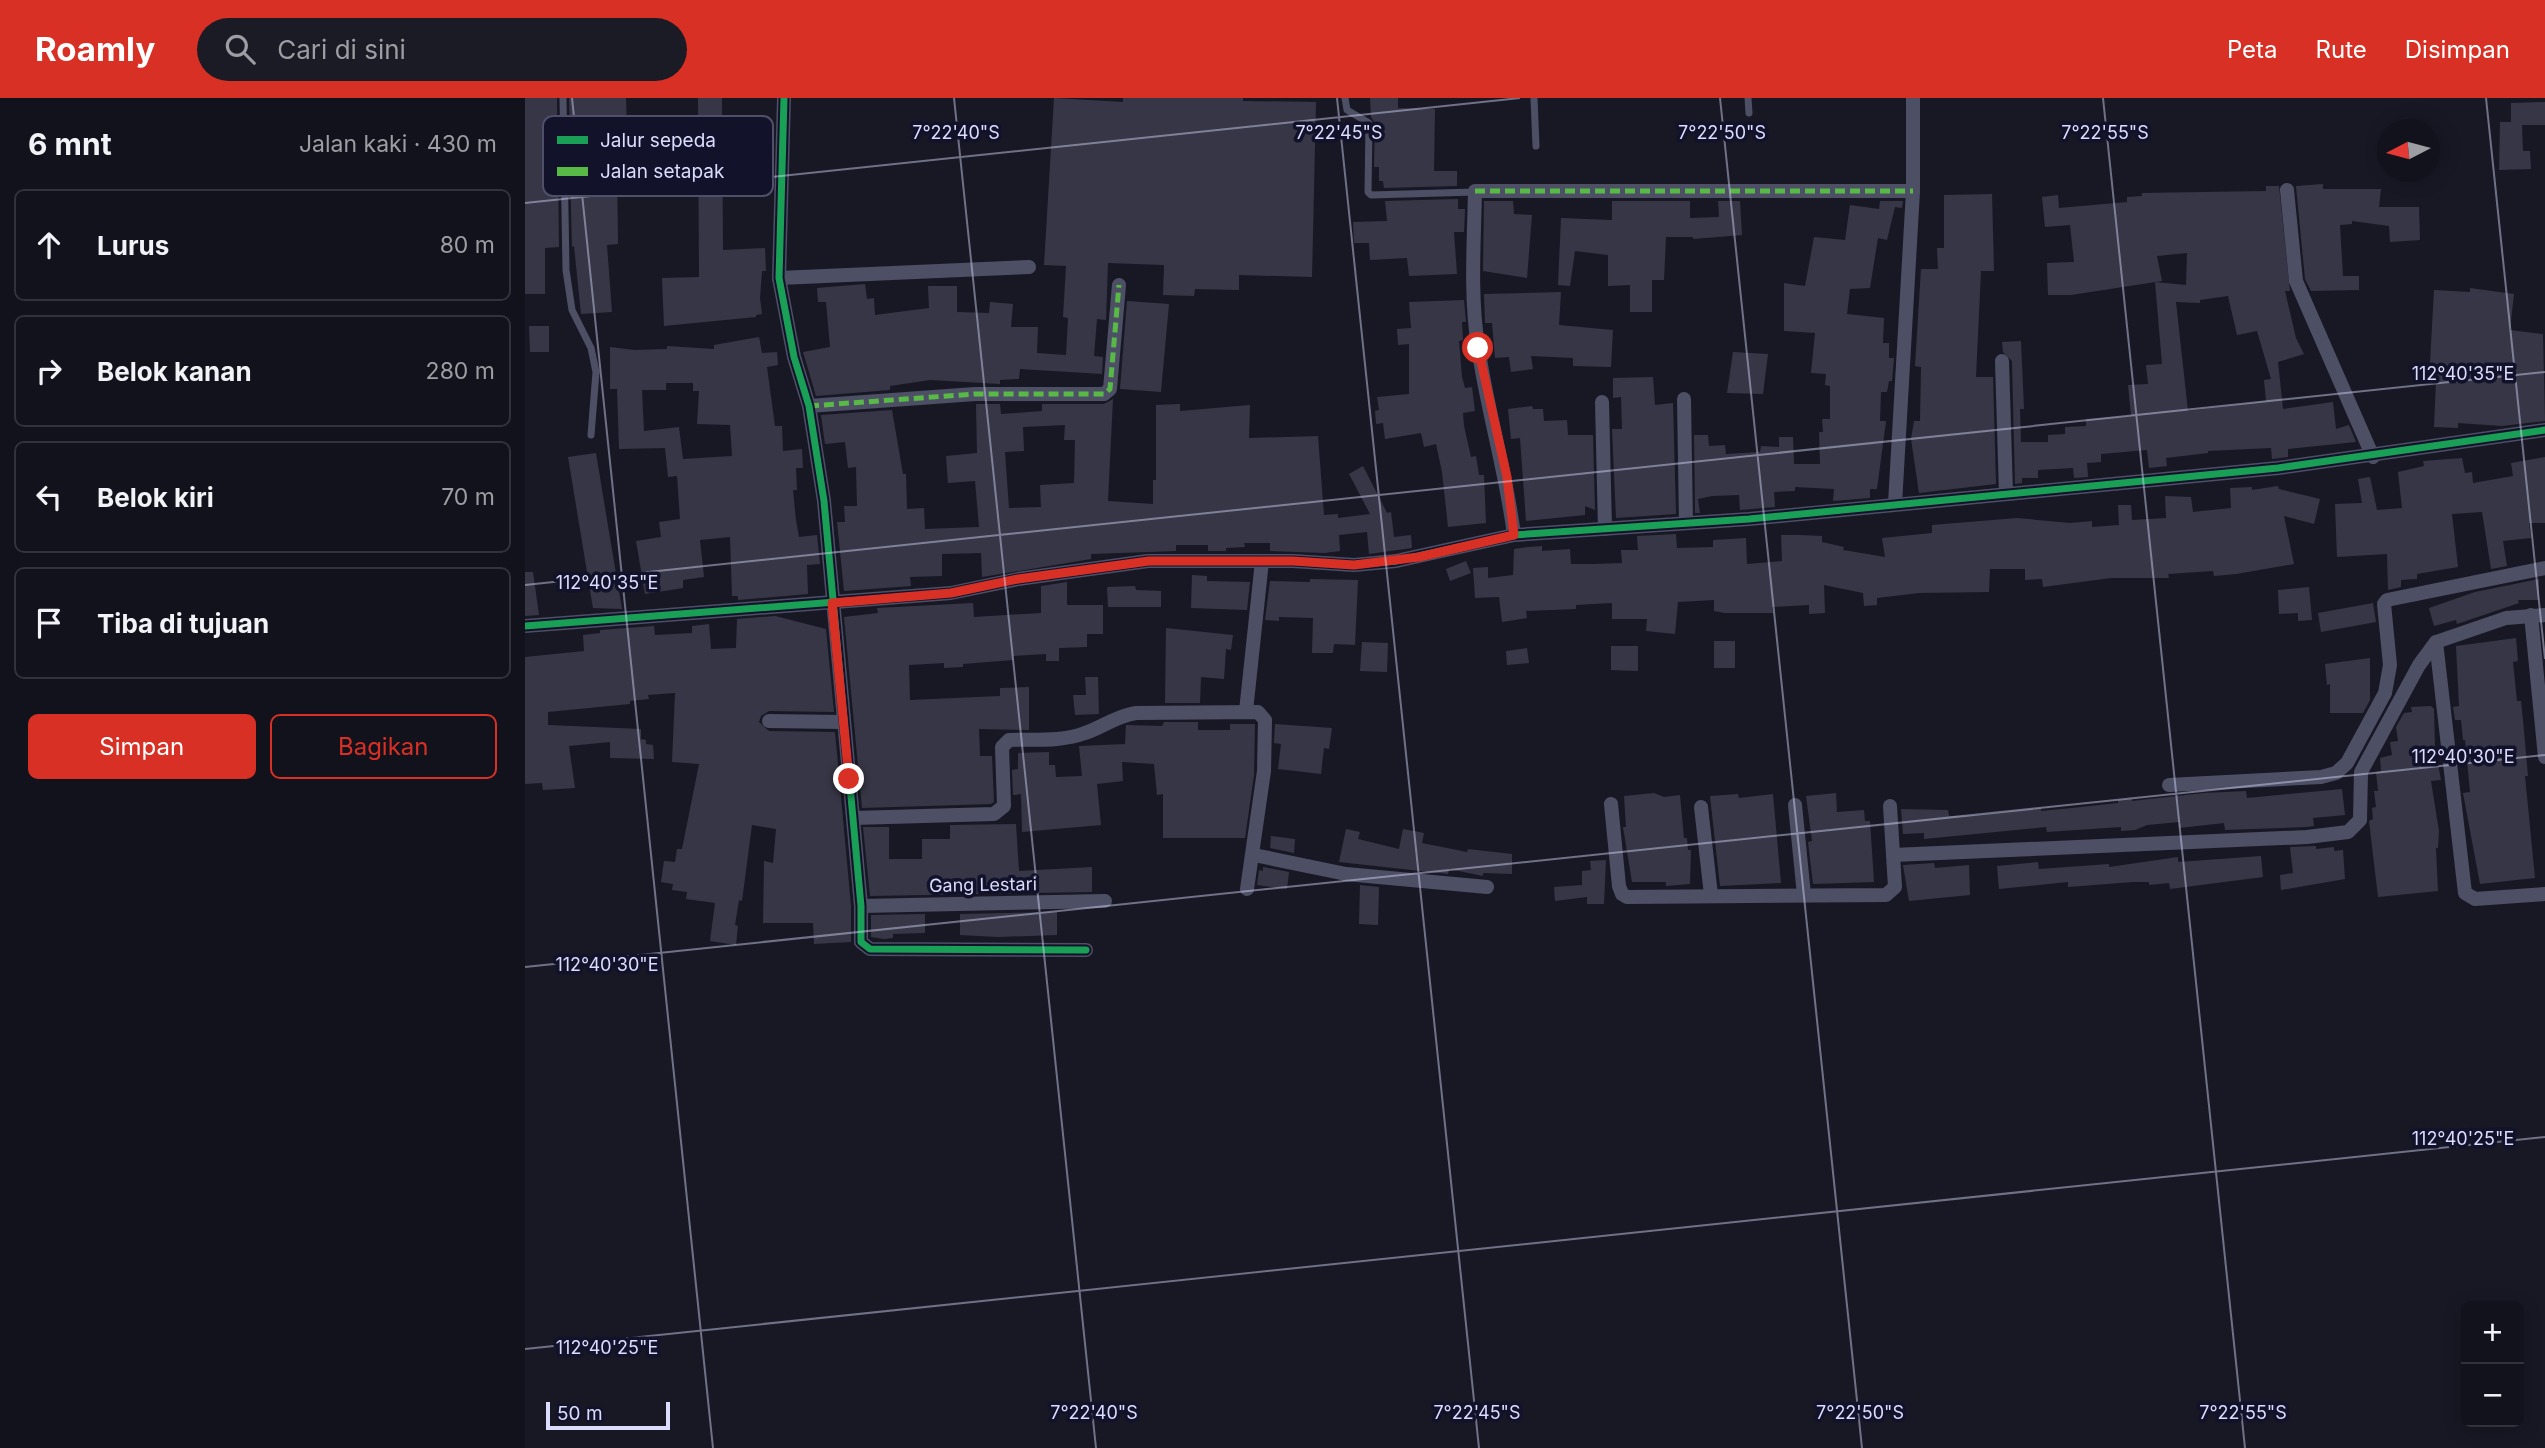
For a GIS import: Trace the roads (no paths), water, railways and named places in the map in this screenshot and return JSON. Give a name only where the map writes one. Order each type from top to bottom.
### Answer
[{"type":"street","points":[[784,98],[779,278],[794,358],[809,406],[824,501],[861,906],[861,942],[866,948],[1086,950]]},
{"type":"street","points":[[1895,504],[1913,191],[1913,98]]},
{"type":"street","points":[[2287,190],[2296,281],[2373,457]]},
{"type":"street","points":[[1514,535],[1507,477],[1478,348],[1473,294],[1475,191],[1913,191]]},
{"type":"street","points":[[779,278],[1029,267]]},
{"type":"street","points":[[809,406],[975,394],[1104,394],[1110,389],[1119,285]]},
{"type":"street","points":[[2002,361],[2006,494]]},
{"type":"street","points":[[1684,399],[1686,523]]},
{"type":"street","points":[[1602,402],[1605,529]]},
{"type":"street","points":[[525,626],[951,593],[1018,579],[1149,561],[1262,561],[1354,565],[1441,553],[1514,535],[1686,523],[2006,494],[2373,457],[2545,430]]},
{"type":"street","points":[[1246,711],[1262,561]]},
{"type":"street","points":[[2169,785],[2321,777],[2336,773],[2353,754],[2387,686],[2390,665],[2385,604],[2387,600],[2545,568]]},
{"type":"street","points":[[1893,855],[2294,838],[2348,832],[2360,820],[2361,772],[2419,665],[2436,642],[2506,618],[2538,615],[2545,757]]},
{"type":"street","points":[[2436,642],[2465,893],[2475,899],[2545,894]]},
{"type":"street","points":[[853,818],[995,814],[1004,806],[1002,747],[1009,740],[1067,739],[1087,733],[1121,715],[1136,713],[1258,712],[1265,720],[1264,771],[1247,889]]},
{"type":"street","points":[[769,721],[843,722]]},
{"type":"street","points":[[1611,804],[1622,894],[1711,895],[1886,895],[1895,887],[1890,806]]},
{"type":"street","points":[[1795,805],[1804,895]]},
{"type":"street","points":[[1701,807],[1711,895]]},
{"type":"street","points":[[1254,855],[1346,874],[1487,887]]},
{"type":"street","name":"Gang Lestari","points":[[861,906],[1105,901]]},
{"type":"lane","points":[[563,98],[563,116]]},
{"type":"lane","points":[[1345,98],[1347,110],[1369,123],[1368,192],[1371,195],[1475,191]]},
{"type":"lane","points":[[1534,98],[1536,146]]},
{"type":"lane","points":[[1748,98],[1749,113]]},
{"type":"lane","points":[[565,196],[566,270],[572,310],[591,348],[596,372],[591,435]]}]
